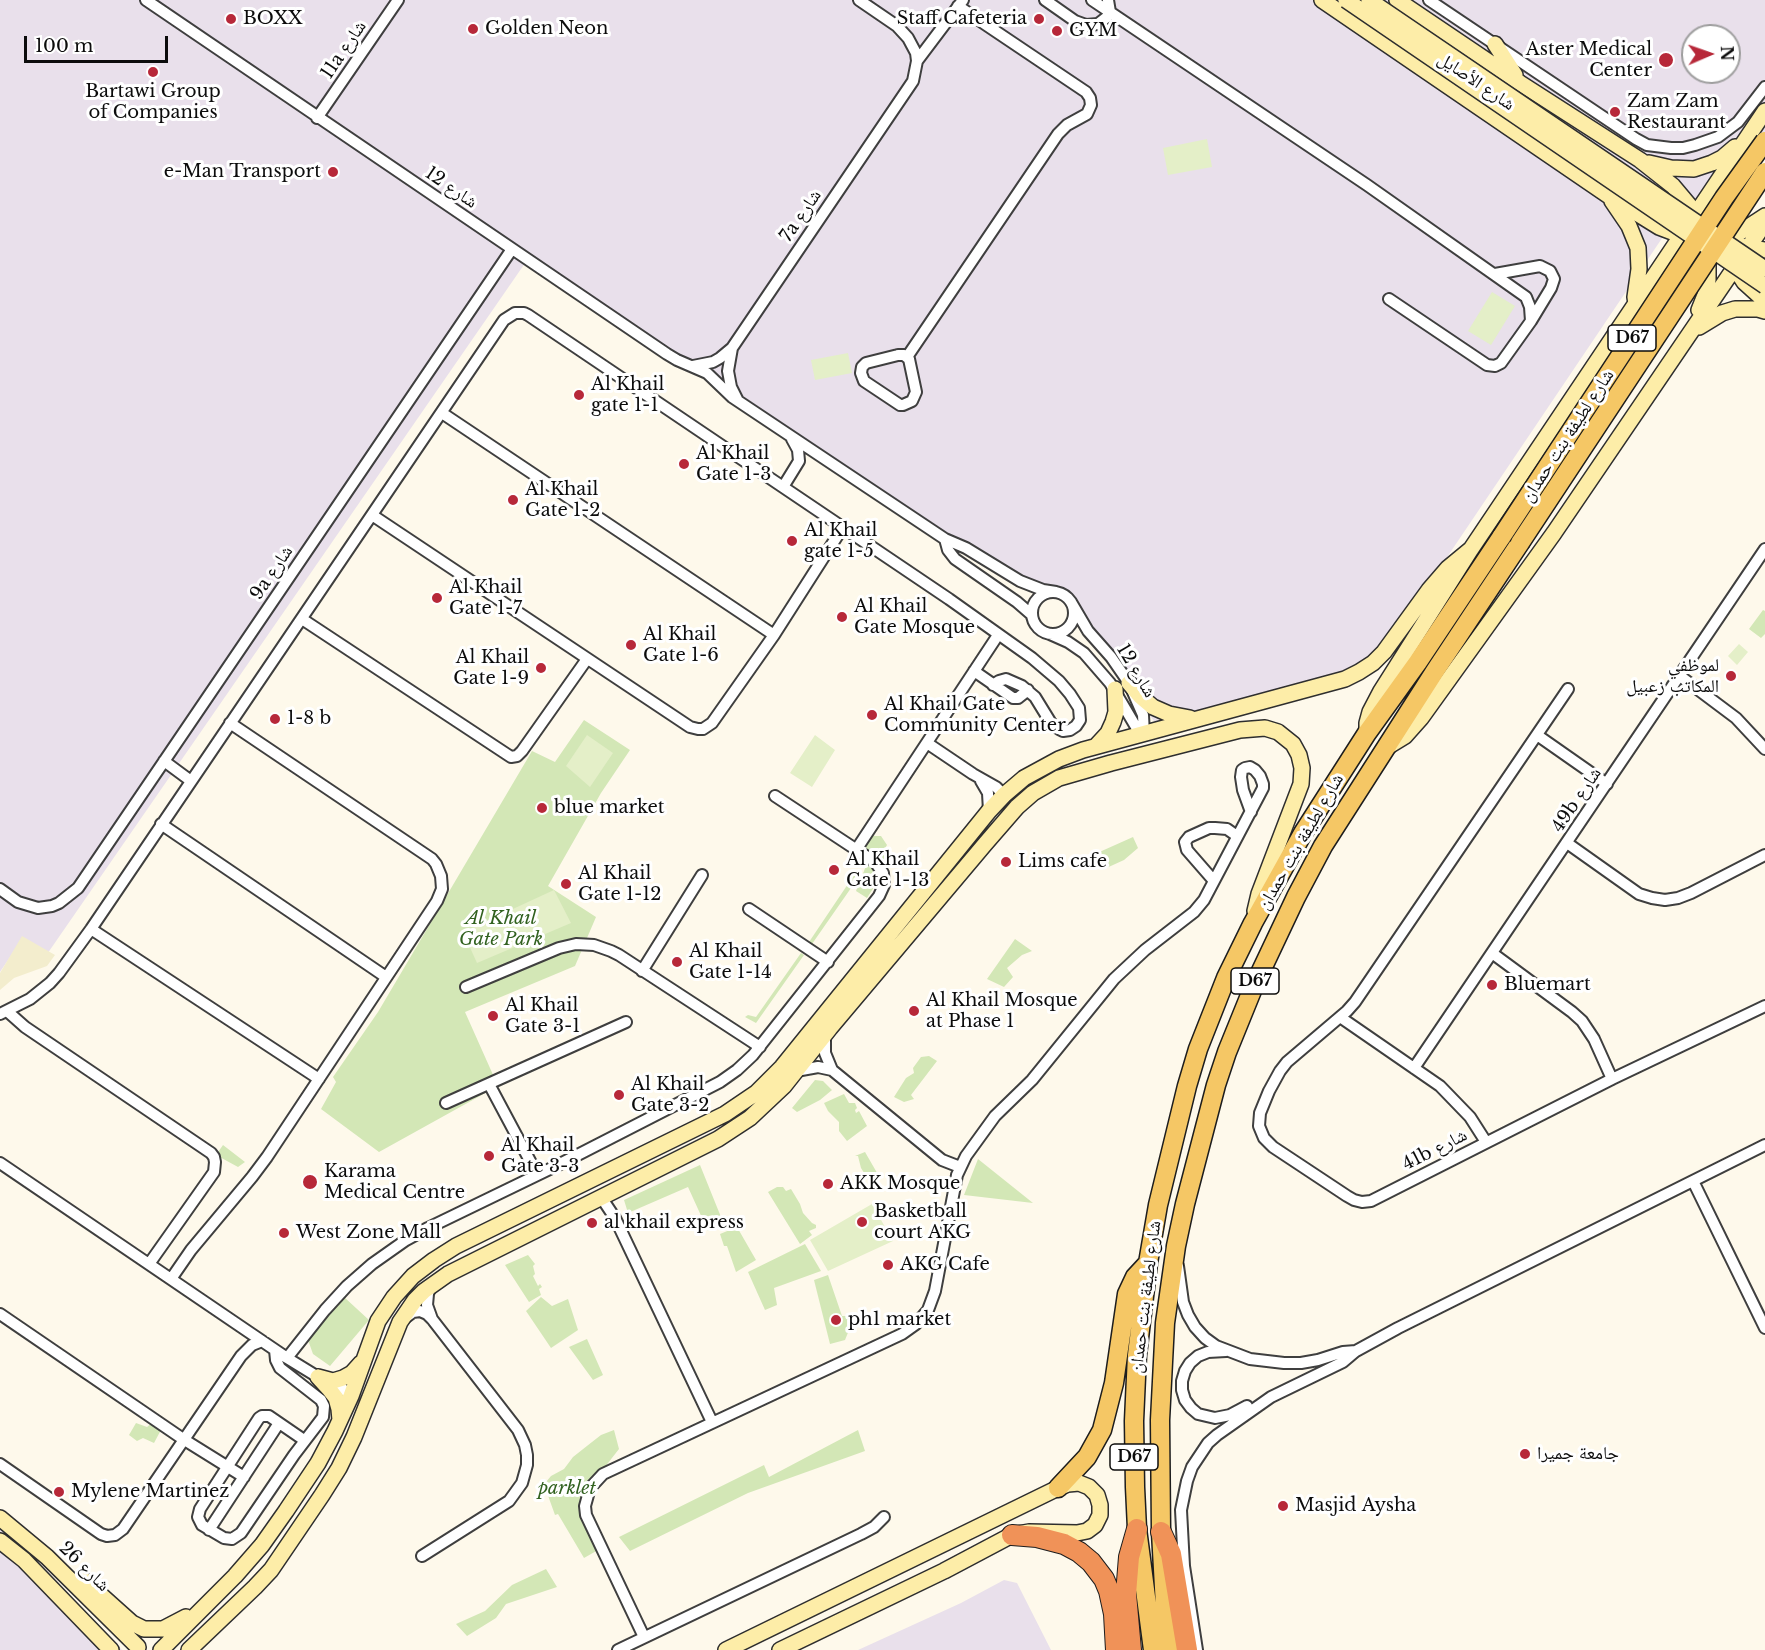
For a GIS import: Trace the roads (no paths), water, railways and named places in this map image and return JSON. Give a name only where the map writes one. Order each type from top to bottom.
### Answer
[{"type":"highway","points":[[1131,1650],[1126,1594],[1130,1557],[1137,1529]]},
{"type":"highway","points":[[1161,1532],[1171,1554],[1187,1650]]},
{"type":"highway","points":[[1012,1535],[1036,1537],[1064,1544],[1091,1562],[1104,1579],[1109,1591],[1114,1614],[1116,1650]]},
{"type":"main road","name":"شارع لطيفة بنت حمدان","points":[[1153,1650],[1137,1529],[1134,1454],[1135,1388],[1140,1322],[1148,1263],[1168,1159],[1198,1049],[1226,978],[1253,923],[1303,833],[1367,733],[1418,662],[1724,198],[1757,138]]},
{"type":"main road","name":"شارع لطيفة بنت حمدان","points":[[1170,1650],[1161,1532],[1160,1429],[1165,1323],[1176,1246],[1185,1204],[1208,1115],[1239,1020],[1267,956],[1305,880],[1384,748],[1765,172]]},
{"type":"main road","points":[[1058,1488],[1087,1457],[1102,1431],[1114,1383],[1127,1294],[1135,1277],[1148,1263]]},
{"type":"street","name":"شارع 12","points":[[146,0],[672,357],[707,373],[738,402],[945,539],[966,548],[1020,581],[1056,592]]},
{"type":"street","name":"11a شارع","points":[[318,118],[398,0]]},
{"type":"street","points":[[859,0],[903,31],[912,45],[917,61]]},
{"type":"street","points":[[1045,0],[1075,21],[1086,25],[1103,21],[1110,12],[1108,0]]},
{"type":"street","points":[[1092,0],[1495,274],[1526,297],[1530,307],[1531,321]]},
{"type":"street","name":"شارع الأصايل","points":[[1322,0],[1609,196],[1659,227],[1706,246],[1723,244],[1765,250]]},
{"type":"street","points":[[1346,0],[1765,286]]},
{"type":"street","points":[[1369,0],[1765,269]]},
{"type":"street","name":"شارع الأصايل","points":[[1397,0],[1640,160]]},
{"type":"street","points":[[1428,0],[1636,140],[1647,145],[1671,148],[1690,146],[1718,137],[1738,122],[1765,87]]},
{"type":"street","points":[[907,357],[1058,134],[1066,125],[1087,114],[1091,105],[1086,92],[961,3]]},
{"type":"street","name":"7a شارع","points":[[690,366],[713,362],[732,348],[913,81],[917,61],[961,3]]},
{"type":"street","points":[[1495,44],[1520,83]]},
{"type":"street","points":[[1367,733],[1370,712],[1381,691],[1471,549],[1680,236],[1757,138],[1765,111]]},
{"type":"street","points":[[1640,160],[1671,168],[1694,169],[1712,163],[1757,138]]},
{"type":"street","points":[[1757,138],[1747,146],[1727,178],[1720,195],[1718,216],[1723,244],[1734,268],[1744,282],[1765,301]]},
{"type":"street","points":[[1640,160],[1673,186],[1689,204],[1706,246],[1708,280],[1705,295],[1691,332]]},
{"type":"street","points":[[1609,196],[1629,226],[1638,248],[1636,304]]},
{"type":"street","points":[[1723,244],[1765,216]]},
{"type":"street","points":[[1384,748],[1405,736],[1421,718],[1554,533],[1765,224]]},
{"type":"street","points":[[1636,304],[1706,246]]},
{"type":"street","name":"9a شارع","points":[[0,889],[25,904],[38,908],[52,906],[66,899],[78,888],[512,249]]},
{"type":"street","points":[[1389,299],[1491,366],[1498,365],[1531,321],[1549,292],[1554,279],[1550,271],[1536,266],[1495,274]]},
{"type":"street","points":[[1526,297],[1549,292]]},
{"type":"street","points":[[1691,332],[1722,312],[1735,309],[1765,311]]},
{"type":"street","points":[[149,1264],[214,1172],[214,1157],[4,1012],[30,999],[50,983],[91,929],[504,320],[511,315],[524,313],[949,599],[1042,666],[1065,687],[1079,708],[1081,716],[1073,728],[1067,730],[1054,727],[1028,690],[1010,679],[1003,679],[993,685]]},
{"type":"street","points":[[732,348],[728,371],[731,387],[738,402]]},
{"type":"street","points":[[897,355],[907,357],[916,392],[910,403],[900,405],[862,378],[861,370],[866,363],[897,355]]},
{"type":"street","points":[[442,412],[774,635]]},
{"type":"street","points":[[783,487],[798,464],[799,458],[798,450],[790,436]]},
{"type":"street","points":[[372,515],[690,727],[703,729],[712,723],[774,635],[843,527]]},
{"type":"street","name":"شارع 12","points":[[945,539],[948,550],[955,559],[1032,615]]},
{"type":"street","points":[[135,1649],[150,1646],[161,1650],[235,1576],[275,1528],[318,1463],[340,1420],[375,1328],[385,1309],[403,1286],[424,1267],[456,1246],[736,1108],[765,1085],[989,811],[1024,778],[1070,754],[1345,679],[1359,672],[1384,652],[1448,568],[1471,549]]},
{"type":"street","name":"49b شارع","points":[[1414,1068],[1680,676],[1761,565],[1765,549]]},
{"type":"street","points":[[1056,592],[1065,595],[1071,602],[1074,611],[1073,620],[1068,628],[1060,633],[1050,634],[1042,631],[1035,624],[1032,615],[1033,608],[1042,595],[1056,592]]},
{"type":"street","name":"شارع 12","points":[[1071,602],[1088,631],[1111,657],[1122,686]]},
{"type":"street","points":[[302,619],[508,756],[514,757],[520,754],[587,659]]},
{"type":"street","name":"شارع 12","points":[[1050,634],[1084,653],[1122,686],[1143,715],[1144,734]]},
{"type":"street","points":[[856,850],[998,635]]},
{"type":"street","points":[[974,671],[1013,698],[1018,698],[1028,690]]},
{"type":"street","points":[[1680,676],[1736,718],[1765,749]]},
{"type":"street","points":[[1096,746],[1108,733],[1113,722],[1122,686],[1169,714],[1187,718],[1205,717]]},
{"type":"street","points":[[1486,1142],[1451,1096],[1340,1017],[1355,1002],[1568,689]]},
{"type":"street","points":[[1144,734],[1169,739],[1250,720],[1266,722],[1288,740],[1299,755],[1302,768],[1301,784],[1259,894],[1253,923]]},
{"type":"street","points":[[171,1279],[190,1250],[262,1165],[440,896],[442,889],[441,876],[432,859],[230,723]]},
{"type":"street","points":[[189,1650],[271,1570],[339,1468],[400,1322],[415,1300],[432,1284],[738,1127],[773,1098],[991,837],[1025,800],[1041,788],[1059,778],[1240,730],[1265,728],[1278,732]]},
{"type":"street","points":[[1059,778],[1066,769],[1076,763],[1135,746],[1142,740],[1144,734]]},
{"type":"street","points":[[1537,735],[1607,784]]},
{"type":"street","points":[[927,743],[996,787],[1004,795],[1008,805],[1007,810],[991,837]]},
{"type":"street","points":[[164,761],[191,781]]},
{"type":"street","points":[[979,778],[988,793],[989,811]]},
{"type":"street","points":[[287,1358],[336,1298],[385,1254],[428,1228],[720,1082],[738,1070],[760,1047],[882,891],[884,879],[874,862],[776,796]]},
{"type":"street","points":[[644,1637],[589,1524],[585,1506],[590,1488],[603,1474],[902,1334],[916,1324],[928,1310],[935,1291],[960,1167],[966,1156],[995,1116],[1032,1080],[1114,979],[1145,950],[1194,912],[1204,900],[1251,812]]},
{"type":"street","points":[[161,824],[386,977]]},
{"type":"street","points":[[1214,881],[1187,850],[1185,842],[1189,837],[1209,828],[1227,829],[1237,836]]},
{"type":"street","points":[[1567,843],[1640,894],[1665,900],[1691,893],[1765,855]]},
{"type":"street","points":[[642,970],[702,875]]},
{"type":"street","points":[[749,909],[828,962]]},
{"type":"street","points":[[91,929],[319,1078]]},
{"type":"street","points":[[466,987],[559,948],[576,944],[594,945],[611,951],[642,970],[760,1047]]},
{"type":"street","points":[[1492,953],[1581,1021],[1590,1031],[1612,1079]]},
{"type":"street","name":"41b شارع","points":[[1340,1017],[1287,1062],[1274,1081],[1260,1113],[1259,1126],[1264,1138],[1273,1147],[1347,1196],[1362,1202],[1378,1198],[1612,1079],[1765,1006]]},
{"type":"street","points":[[446,1103],[626,1022]]},
{"type":"street","points":[[826,1034],[825,1053],[832,1070],[942,1160],[960,1167]]},
{"type":"street","points":[[796,1071],[811,1067],[832,1070]]},
{"type":"street","points":[[489,1084],[537,1174]]},
{"type":"street","points":[[1229,1351],[1218,1350],[1198,1356],[1185,1371],[1182,1380],[1185,1400],[1198,1414],[1215,1418],[1230,1415],[1264,1401],[1343,1362],[1356,1351],[1440,1306],[1765,1145]]},
{"type":"street","points":[[639,1157],[624,1170],[607,1180],[601,1197],[615,1218],[712,1422]]},
{"type":"street","points":[[0,1163],[287,1358],[343,1389],[359,1407],[360,1421]]},
{"type":"street","points":[[1693,1181],[1765,1328]]},
{"type":"street","points":[[615,1218],[616,1190]]},
{"type":"street","points":[[1176,1246],[1183,1302],[1188,1315],[1204,1338],[1216,1346],[1250,1359],[1284,1363],[1301,1363],[1356,1351]]},
{"type":"street","points":[[432,1284],[427,1305],[432,1319]]},
{"type":"street","points":[[400,1322],[417,1311],[424,1312],[432,1319],[518,1430],[525,1445],[526,1465],[522,1483],[509,1501],[422,1556]]},
{"type":"street","points":[[0,1314],[183,1439],[244,1477]]},
{"type":"street","points":[[0,1464],[98,1532],[115,1535],[123,1529],[241,1356],[252,1345],[262,1341]]},
{"type":"street","points":[[275,1350],[280,1368],[321,1400],[324,1406],[323,1417],[304,1440],[241,1533],[235,1538],[228,1539],[209,1530],[199,1521],[198,1513],[259,1418],[269,1416],[304,1440]]},
{"type":"street","points":[[318,1377],[333,1381],[343,1378],[352,1373],[363,1361]]},
{"type":"street","points":[[318,1377],[336,1398],[340,1420]]},
{"type":"street","points":[[1197,1650],[1182,1539],[1181,1510],[1187,1481],[1192,1467],[1208,1443],[1264,1401]]},
{"type":"street","points":[[209,1530],[279,1423]]},
{"type":"street","points":[[726,1650],[1058,1488],[1079,1483],[1089,1487],[1097,1495],[1101,1505],[1100,1515],[1095,1525],[1087,1531],[1077,1533],[1037,1531],[1012,1535],[944,1571],[780,1650]]},
{"type":"street","points":[[618,1650],[861,1534],[874,1527],[884,1516]]},
{"type":"street","name":"شارع 26","points":[[0,1518],[47,1557],[135,1649]]},
{"type":"street","name":"شارع 26","points":[[0,1540],[24,1560],[111,1650]]},
{"type":"street","points":[[47,1557],[72,1572],[132,1623],[144,1629],[156,1630],[169,1627],[204,1607]]},
{"type":"place","name":"BOXX","points":[[231,19]]},
{"type":"place","name":"Staff Cafeteria","points":[[1039,19]]},
{"type":"place","name":"Golden Neon","points":[[473,29]]},
{"type":"place","name":"GYM","points":[[1057,31]]},
{"type":"place","name":"Aster Medical Center","points":[[1666,60]]},
{"type":"place","name":"Bartawi Group of Companies","points":[[153,72]]},
{"type":"place","name":"Zam Zam Restaurant","points":[[1615,112]]},
{"type":"place","name":"e-Man Transport","points":[[333,172]]},
{"type":"place","name":"Al Khail gate 1-1","points":[[579,395]]},
{"type":"place","name":"Al Khail Gate 1-3","points":[[684,464]]},
{"type":"place","name":"Al Khail Gate 1-2","points":[[513,500]]},
{"type":"place","name":"Al Khail gate 1-5","points":[[792,541]]},
{"type":"place","name":"Al Khail Gate 1-7","points":[[437,598]]},
{"type":"place","name":"Al Khail Gate Mosque","points":[[842,617]]},
{"type":"place","name":"Al Khail Gate 1-6","points":[[631,645]]},
{"type":"place","name":"Al Khail Gate 1-9","points":[[541,668]]},
{"type":"place","name":"لموظفي المكاتب زعبيل","points":[[1731,676]]},
{"type":"place","name":"Al Khail Gate Community Center","points":[[872,715]]},
{"type":"place","name":"1-8 b","points":[[275,719]]},
{"type":"place","name":"blue market","points":[[542,808]]},
{"type":"place","name":"Lims cafe","points":[[1006,862]]},
{"type":"place","name":"Al Khail Gate 1-13","points":[[834,870]]},
{"type":"place","name":"Al Khail Gate 1-12","points":[[566,884]]},
{"type":"place","name":"Al Khail Gate 1-14","points":[[677,962]]},
{"type":"place","name":"Bluemart","points":[[1492,985]]},
{"type":"place","name":"Al Khail Mosque at Phase 1","points":[[914,1011]]},
{"type":"place","name":"Al Khail Gate 3-1","points":[[493,1016]]},
{"type":"place","name":"Al Khail Gate 3-2","points":[[619,1095]]},
{"type":"place","name":"Al Khail Gate 3-3","points":[[489,1156]]},
{"type":"place","name":"Karama Medical Centre","points":[[310,1182]]},
{"type":"place","name":"AKK Mosque","points":[[828,1184]]},
{"type":"place","name":"Basketball court AKG","points":[[862,1222]]},
{"type":"place","name":"al khail express","points":[[592,1223]]},
{"type":"place","name":"West Zone Mall","points":[[284,1233]]},
{"type":"place","name":"AKG Cafe","points":[[888,1265]]},
{"type":"place","name":"ph1 market","points":[[836,1320]]},
{"type":"place","name":"جامعة جميرا","points":[[1525,1454]]},
{"type":"place","name":"Mylene Martinez","points":[[59,1492]]},
{"type":"place","name":"Masjid Aysha","points":[[1283,1506]]},
{"type":"park label","name":"Al Khail Gate Park","points":[[501,929]]},
{"type":"park label","name":"parklet","points":[[567,1489]]}]
